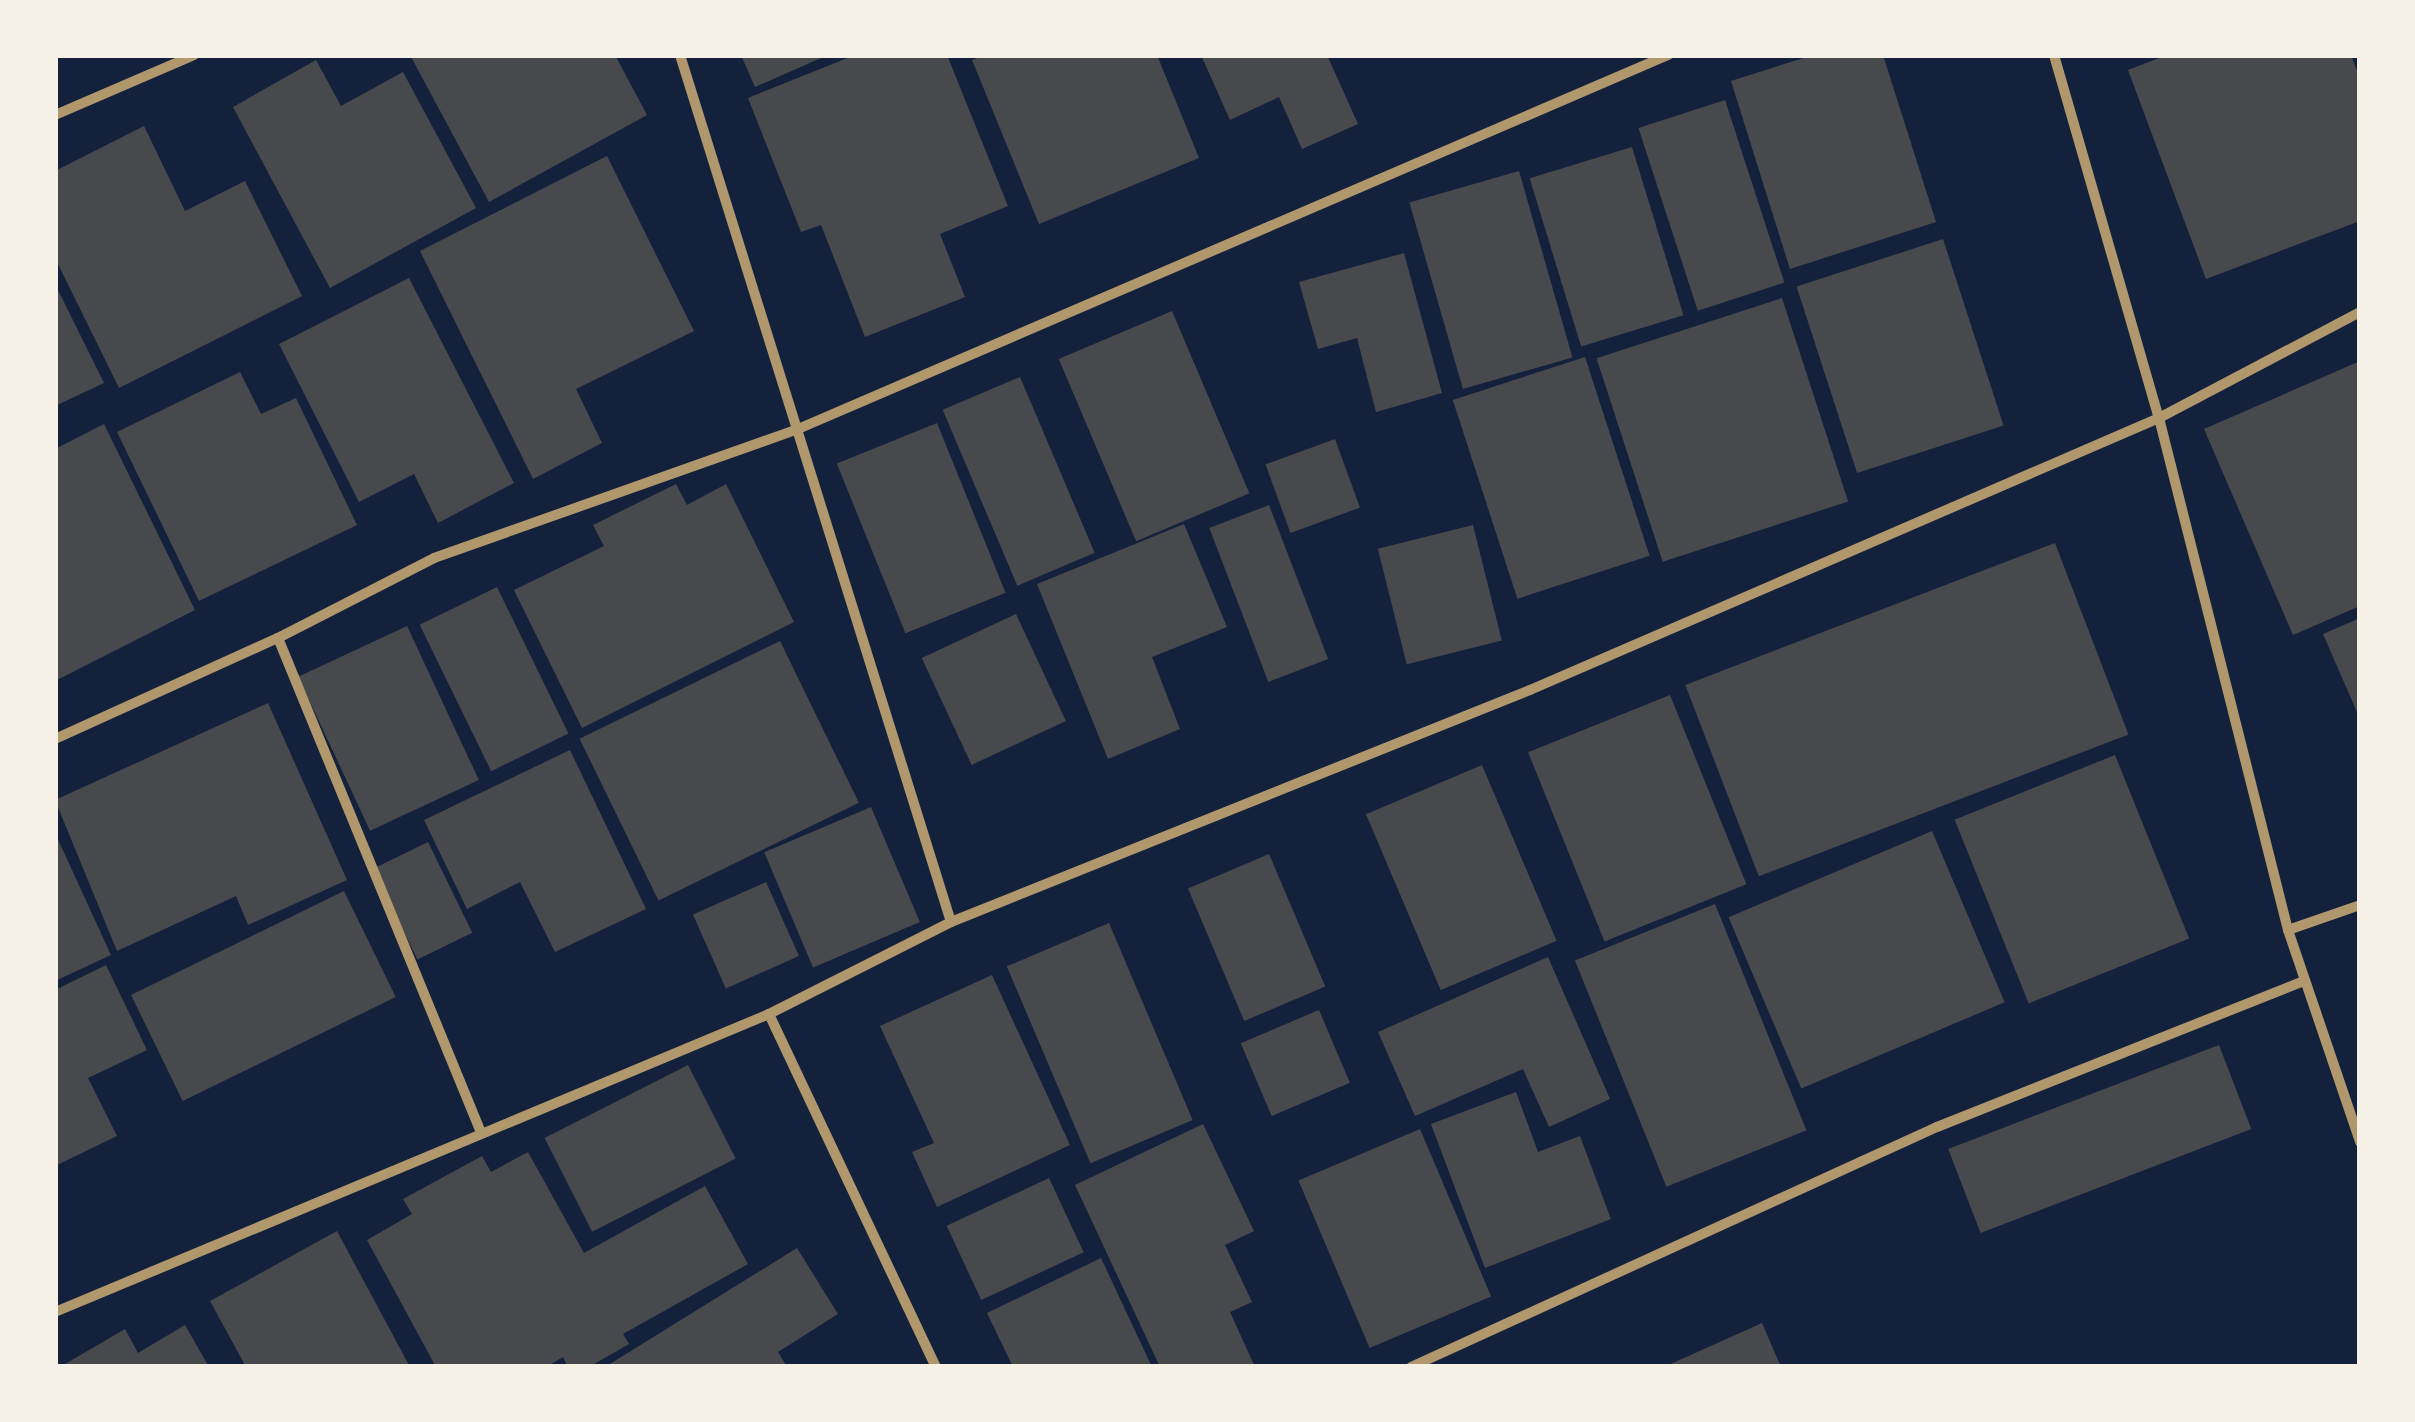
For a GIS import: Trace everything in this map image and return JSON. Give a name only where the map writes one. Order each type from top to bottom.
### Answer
[{"type":"street","points":[[55,116],[194,55]]},
{"type":"street","points":[[680,55],[951,922]]},
{"type":"street","points":[[55,739],[278,638],[434,558],[798,429],[1668,55]]},
{"type":"street","points":[[2054,55],[2159,418],[2288,930],[2360,1142]]},
{"type":"street","points":[[55,1312],[480,1130],[769,1014],[951,922],[1530,690],[2159,418],[2360,312]]},
{"type":"street","points":[[278,638],[480,1130]]},
{"type":"street","points":[[2288,930],[2360,904]]},
{"type":"street","points":[[1411,1367],[1937,1126],[2303,981]]},
{"type":"street","points":[[769,1014],[936,1367]]},
{"type":"building","points":[[410,55],[615,55],[647,115],[489,202]]},
{"type":"building","points":[[741,55],[828,55],[755,87]]},
{"type":"building","points":[[855,55],[947,55],[1008,206],[940,234],[965,297],[865,337],[821,225],[801,232],[748,98]]},
{"type":"building","points":[[985,55],[1157,55],[1199,158],[1039,224],[972,60]]},
{"type":"building","points":[[1201,55],[1327,55],[1358,124],[1302,149],[1279,97],[1230,120]]},
{"type":"building","points":[[1813,55],[1883,55],[1936,222],[1790,269],[1731,81]]},
{"type":"building","points":[[2167,55],[2351,55],[2360,79],[2360,221],[2206,279],[2128,70]]},
{"type":"building","points":[[316,60],[341,106],[403,72],[476,208],[330,288],[233,107]]},
{"type":"building","points":[[1725,100],[1784,283],[1698,311],[1638,128]]},
{"type":"building","points":[[144,126],[185,211],[245,181],[302,296],[119,388],[55,258],[55,171]]},
{"type":"building","points":[[1632,147],[1683,315],[1581,347],[1530,178]]},
{"type":"building","points":[[607,156],[694,331],[576,389],[602,443],[533,479],[420,251]]},
{"type":"building","points":[[1519,171],[1572,357],[1463,389],[1409,202]]},
{"type":"building","points":[[1943,239],[2004,425],[1857,473],[1797,287]]},
{"type":"building","points":[[1404,253],[1442,393],[1376,412],[1357,338],[1318,349],[1299,282]]},
{"type":"building","points":[[409,278],[514,483],[438,523],[414,474],[359,502],[279,344]]},
{"type":"building","points":[[55,284],[104,383],[55,406]]},
{"type":"building","points":[[1782,298],[1848,502],[1663,562],[1597,358]]},
{"type":"building","points":[[1172,311],[1249,493],[1136,541],[1059,359]]},
{"type":"building","points":[[1585,357],[1650,556],[1517,599],[1453,400]]},
{"type":"building","points":[[2360,361],[2360,606],[2293,635],[2204,429]]},
{"type":"building","points":[[240,372],[261,414],[296,398],[357,525],[199,601],[117,432]]},
{"type":"building","points":[[1020,377],[1095,553],[1017,586],[943,410]]},
{"type":"building","points":[[937,423],[1006,593],[905,633],[837,463]]},
{"type":"building","points":[[104,424],[195,610],[55,681],[55,449]]},
{"type":"building","points":[[1335,439],[1360,508],[1290,533],[1265,464]]},
{"type":"building","points":[[676,484],[687,505],[726,484],[794,622],[582,728],[514,590],[604,546],[593,525]]},
{"type":"building","points":[[1269,505],[1328,659],[1268,682],[1209,528]]},
{"type":"building","points":[[1184,524],[1227,627],[1152,657],[1180,729],[1108,759],[1037,584]]},
{"type":"building","points":[[1473,525],[1502,640],[1407,664],[1378,549]]},
{"type":"building","points":[[2055,543],[2128,734],[1759,876],[1685,685]]},
{"type":"building","points":[[497,587],[568,734],[491,771],[420,625]]},
{"type":"building","points":[[1016,614],[1066,721],[972,765],[922,658]]},
{"type":"building","points":[[2360,618],[2360,719],[2323,634]]},
{"type":"building","points":[[407,626],[479,780],[370,831],[298,677]]},
{"type":"building","points":[[780,641],[859,803],[658,901],[580,739]]},
{"type":"building","points":[[1670,695],[1746,884],[1605,941],[1528,752]]},
{"type":"building","points":[[268,703],[347,880],[248,925],[236,896],[117,951],[55,800]]},
{"type":"building","points":[[570,750],[646,909],[555,952],[520,882],[467,909],[424,820]]},
{"type":"building","points":[[2115,755],[2189,939],[2029,1003],[1955,820]]},
{"type":"building","points":[[1482,765],[1557,941],[1441,990],[1366,814]]},
{"type":"building","points":[[871,807],[920,922],[813,967],[764,852]]},
{"type":"building","points":[[1932,831],[2005,1002],[1801,1089],[1729,917]]},
{"type":"building","points":[[55,833],[111,955],[55,981]]},
{"type":"building","points":[[428,842],[472,933],[417,960],[373,869]]},
{"type":"building","points":[[1269,854],[1325,987],[1244,1021],[1188,888]]},
{"type":"building","points":[[766,882],[799,956],[726,989],[693,915]]},
{"type":"building","points":[[344,891],[396,997],[183,1101],[131,995]]},
{"type":"building","points":[[1715,904],[1806,1130],[1666,1187],[1575,961]]},
{"type":"building","points":[[1109,923],[1193,1120],[1090,1163],[1007,966]]},
{"type":"building","points":[[1548,957],[1610,1099],[1549,1127],[1523,1069],[1415,1116],[1378,1032]]},
{"type":"building","points":[[106,965],[147,1050],[88,1078],[117,1136],[55,1166],[55,990]]},
{"type":"building","points":[[992,975],[1070,1145],[937,1207],[912,1152],[934,1143],[880,1026]]},
{"type":"building","points":[[1319,1010],[1350,1083],[1272,1116],[1241,1043]]},
{"type":"building","points":[[2219,1045],[2251,1129],[1981,1233],[1948,1149]]},
{"type":"building","points":[[688,1065],[736,1159],[592,1232],[545,1138]]},
{"type":"building","points":[[1516,1092],[1538,1152],[1580,1136],[1611,1219],[1485,1268],[1431,1124]]},
{"type":"building","points":[[1203,1124],[1254,1231],[1225,1245],[1252,1302],[1230,1312],[1255,1367],[1160,1367],[1075,1185]]},
{"type":"building","points":[[1420,1129],[1491,1297],[1370,1348],[1298,1181]]},
{"type":"building","points":[[528,1152],[584,1253],[705,1186],[748,1264],[623,1334],[629,1344],[589,1367],[568,1367],[563,1357],[546,1367],[436,1367],[367,1240],[412,1214],[403,1199],[482,1156],[491,1172]]},
{"type":"building","points":[[1049,1178],[1084,1252],[981,1300],[947,1226]]},
{"type":"building","points":[[337,1231],[410,1367],[246,1367],[210,1301]]},
{"type":"building","points":[[797,1248],[838,1314],[778,1352],[787,1367],[605,1367]]},
{"type":"building","points":[[1101,1258],[1152,1367],[1013,1367],[987,1313]]},
{"type":"building","points":[[1762,1323],[1781,1367],[1664,1367]]},
{"type":"building","points":[[185,1325],[209,1367],[60,1367],[125,1329],[138,1353]]}]
